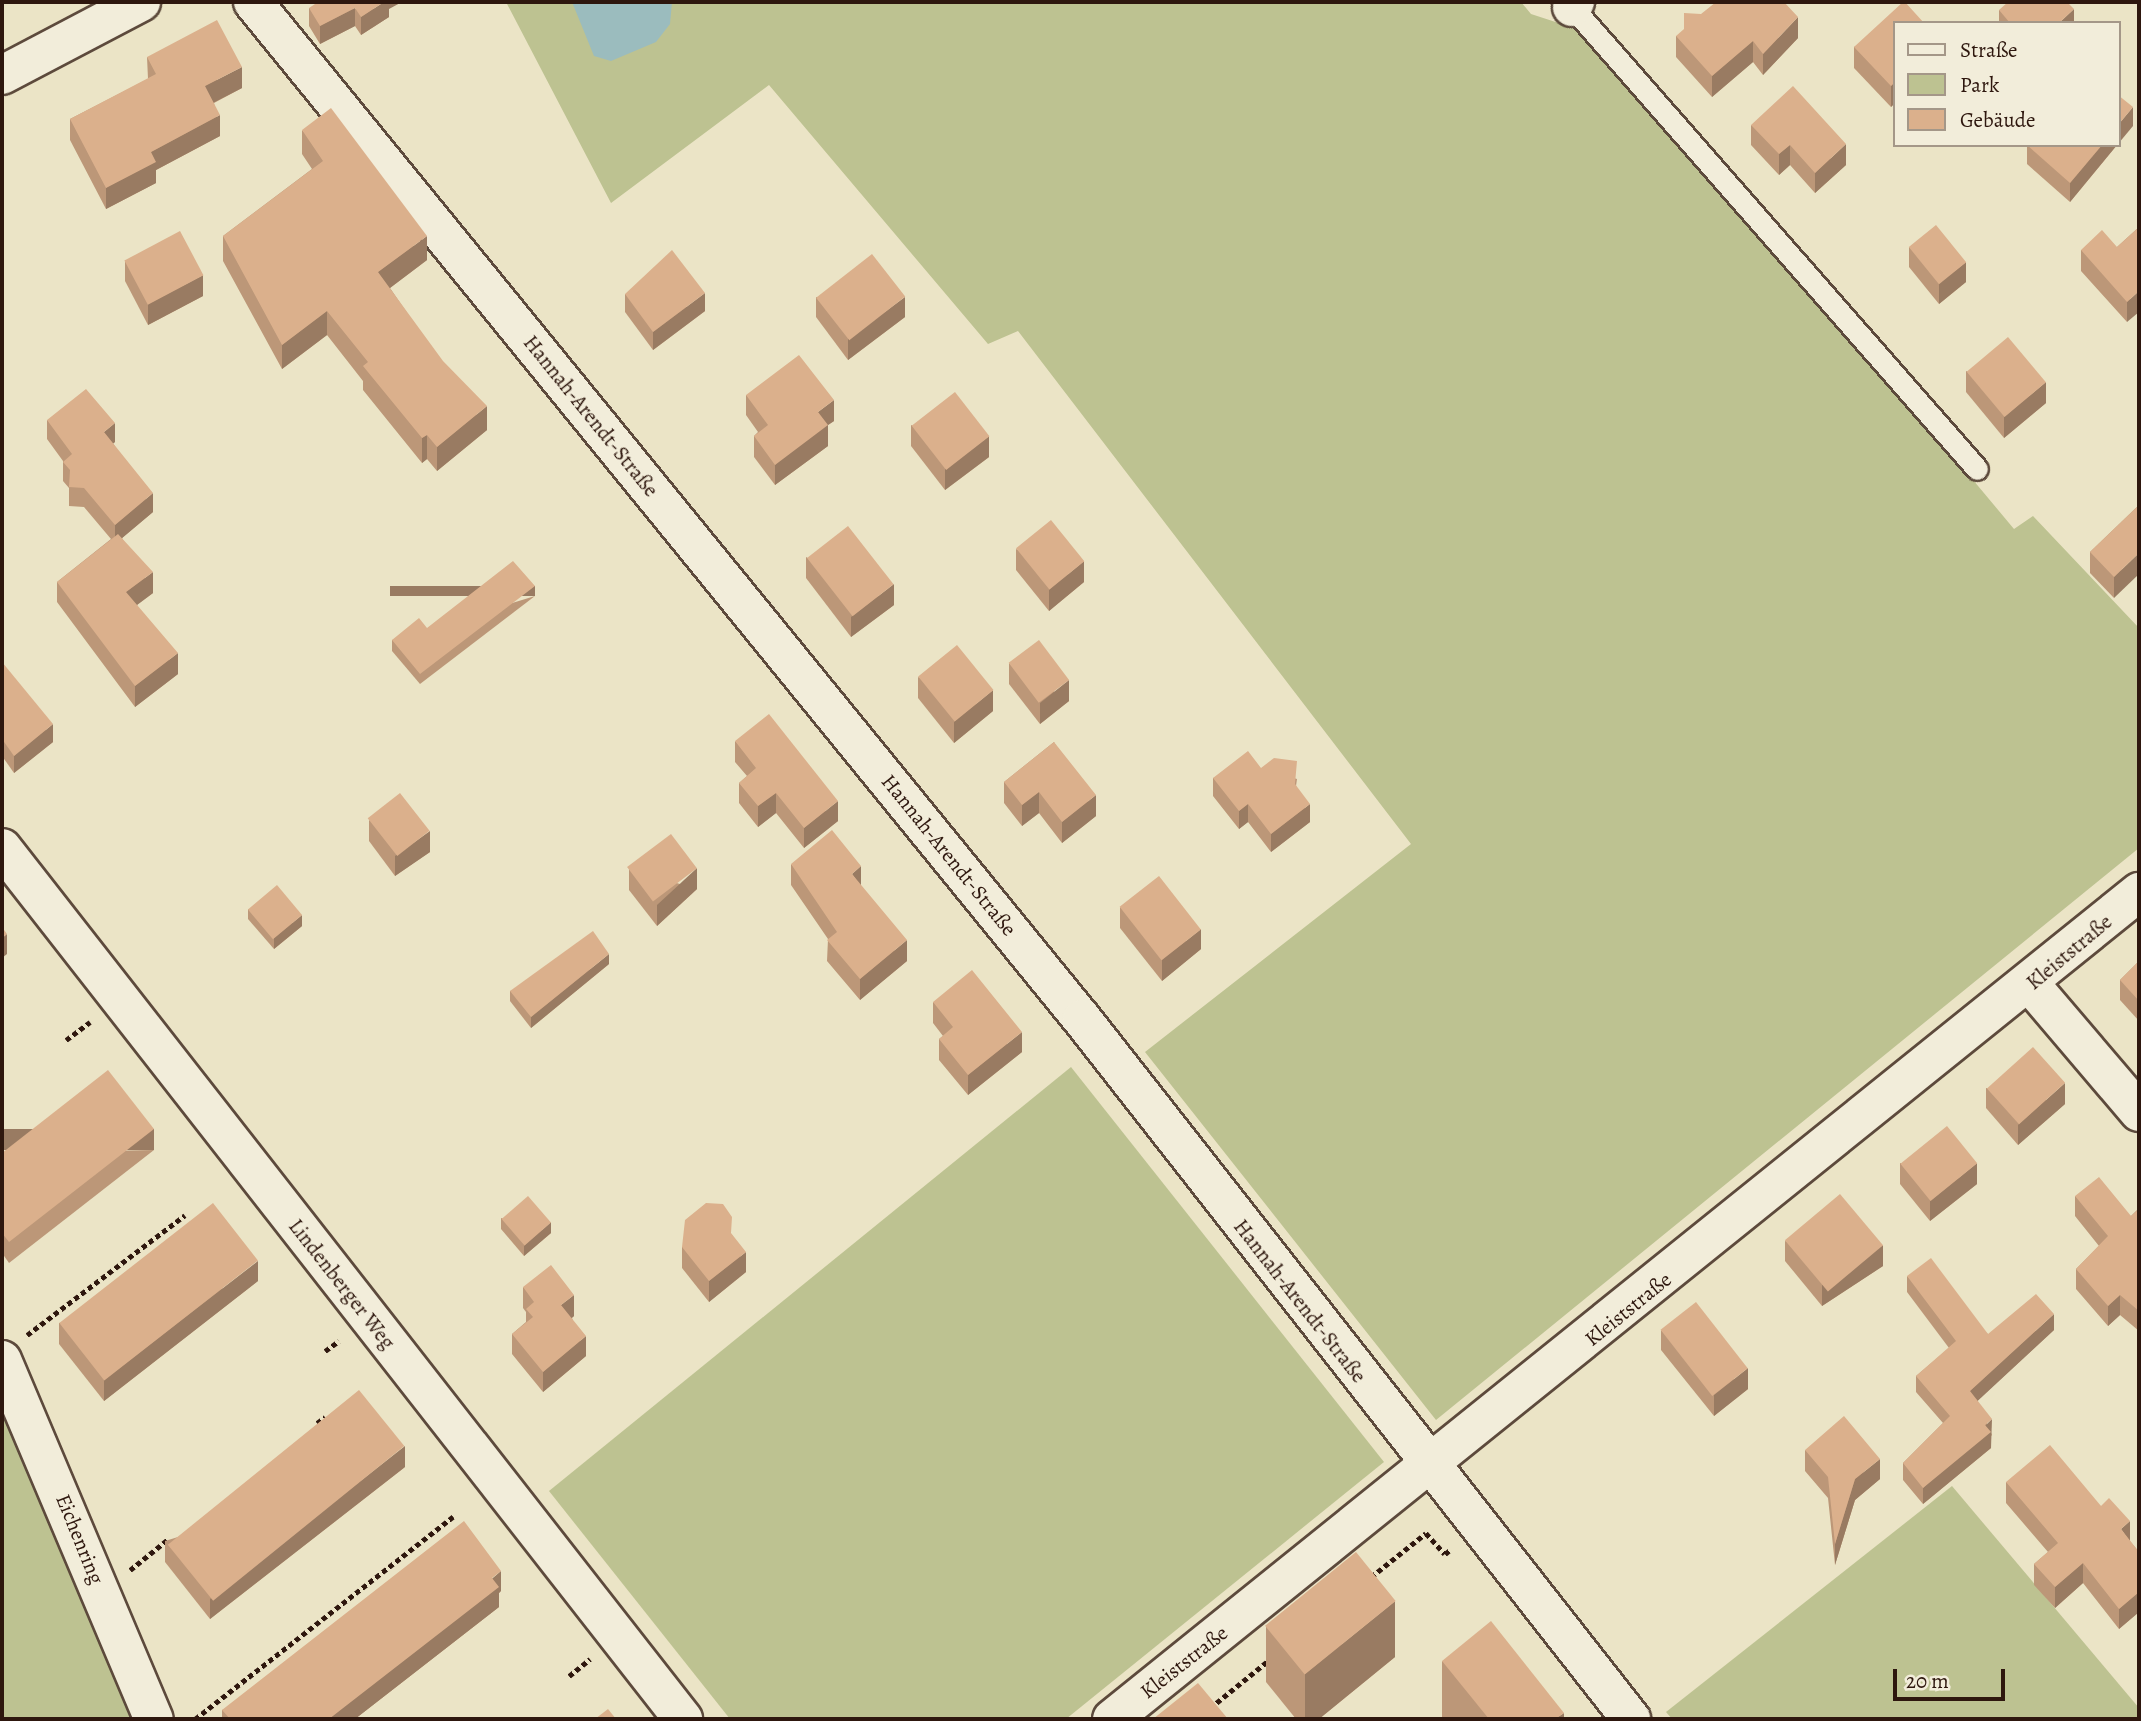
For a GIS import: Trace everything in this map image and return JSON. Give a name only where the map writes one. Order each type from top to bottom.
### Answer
[{"type":"street","points":[[2,75],[141,2]]},
{"type":"street","name":"Hannah-Arendt-Straße","points":[[253,2],[1082,1018],[1429,1468],[1631,1719]]},
{"type":"street","name":"Lindenberger Weg","points":[[2,848],[683,1719]]},
{"type":"street","name":"Kleiststraße","points":[[1112,1719],[2031,985],[2139,892]]},
{"type":"street","points":[[2031,985],[2139,1112]]},
{"type":"street","name":"Eichenring","points":[[14,1348],[154,1719]]},
{"type":"lane","points":[[1574,5],[1977,469]]},
{"type":"path","points":[[66,1040],[94,1020]]},
{"type":"path","points":[[14,1348],[185,1215]]},
{"type":"path","points":[[325,1351],[342,1338]]},
{"type":"path","points":[[314,1425],[325,1417]]},
{"type":"path","points":[[195,1719],[453,1517]]},
{"type":"path","points":[[1363,1584],[1426,1533],[1445,1555],[1478,1530]]},
{"type":"path","points":[[129,1570],[173,1536]]},
{"type":"path","points":[[1207,1711],[1280,1651]]},
{"type":"path","points":[[569,1676],[591,1658]]},
{"type":"green space","points":[[506,2],[1521,2],[1531,14],[1577,29],[1801,274],[2014,529],[2033,516],[2139,628],[2139,848],[1436,1420],[1145,1052],[1411,844],[1018,331],[988,344],[769,85],[611,203]]},
{"type":"green space","points":[[1071,1067],[1384,1462],[1066,1719],[730,1719],[549,1491]]},
{"type":"green space","points":[[2,1407],[53,1533],[131,1719],[2,1719]]},
{"type":"green space","points":[[1952,1486],[2139,1708],[2139,1719],[1672,1719],[1666,1712]]},
{"type":"water","points":[[572,2],[672,2],[670,24],[656,42],[611,61],[594,56]]},
{"type":"building","points":[[318,2],[384,2],[361,17],[355,8],[320,26],[309,8]]},
{"type":"building","points":[[1716,2],[1784,2],[1798,17],[1763,54],[1753,41],[1712,76],[1676,36],[1684,29],[1684,13],[1701,14]]},
{"type":"building","points":[[1903,2],[1922,21],[1892,21],[1891,86],[1854,47]]},
{"type":"building","points":[[2008,2],[2067,2],[2074,9],[2061,21],[2008,21],[1999,10]]},
{"type":"building","points":[[217,20],[242,67],[205,86],[220,115],[151,152],[156,162],[106,188],[70,119],[156,74],[147,57]]},
{"type":"building","points":[[1793,86],[1846,144],[1815,173],[1790,145],[1779,154],[1751,125]]},
{"type":"building","points":[[2120,97],[2133,107],[2120,123]]},
{"type":"building","points":[[331,108],[427,236],[378,272],[443,361],[487,406],[437,447],[427,435],[422,438],[363,366],[368,362],[327,311],[282,345],[223,236],[323,161],[302,130]]},
{"type":"building","points":[[2029,147],[2100,147],[2070,183]]},
{"type":"building","points":[[1936,225],[1966,262],[1939,284],[1909,247]]},
{"type":"building","points":[[2139,227],[2139,291],[2127,302],[2081,250],[2102,230],[2117,247]]},
{"type":"building","points":[[180,231],[203,275],[148,305],[124,261]]},
{"type":"building","points":[[672,250],[705,293],[653,332],[625,294]]},
{"type":"building","points":[[872,254],[905,297],[849,340],[816,298]]},
{"type":"building","points":[[2008,337],[2046,382],[2005,417],[1967,372]]},
{"type":"building","points":[[799,355],[834,400],[818,412],[828,425],[775,465],[754,436],[768,425],[746,395]]},
{"type":"building","points":[[86,389],[115,423],[104,432],[153,493],[115,525],[84,488],[69,487],[70,470],[63,462],[72,454],[47,420]]},
{"type":"building","points":[[955,392],[989,436],[946,470],[912,426]]},
{"type":"building","points":[[2139,505],[2139,553],[2114,577],[2090,552]]},
{"type":"building","points":[[1051,520],[1084,561],[1049,590],[1016,548]]},
{"type":"building","points":[[848,526],[894,584],[853,616],[807,558]]},
{"type":"building","points":[[118,534],[153,572],[126,592],[178,653],[135,686],[57,582]]},
{"type":"building","points":[[513,561],[535,586],[420,674],[392,640],[419,618],[427,628]]},
{"type":"building","points":[[1039,640],[1069,680],[1039,703],[1009,663]]},
{"type":"building","points":[[957,645],[994,690],[955,722],[918,676]]},
{"type":"building","points":[[2,662],[53,724],[14,756],[2,739]]},
{"type":"building","points":[[769,714],[838,801],[804,828],[776,793],[758,806],[739,783],[756,768],[735,741]]},
{"type":"building","points":[[1054,742],[1096,795],[1062,822],[1039,792],[1022,805],[1004,782]]},
{"type":"building","points":[[1248,751],[1261,768],[1274,758],[1297,761],[1295,784],[1310,804],[1271,834],[1248,804],[1239,811],[1213,778]]},
{"type":"building","points":[[400,793],[430,831],[397,856],[368,818]]},
{"type":"building","points":[[832,830],[861,866],[852,874],[907,940],[860,979],[827,940],[837,932],[791,864]]},
{"type":"building","points":[[671,834],[697,868],[653,901],[627,867]]},
{"type":"building","points":[[1159,876],[1201,930],[1161,960],[1120,907]]},
{"type":"building","points":[[277,885],[302,915],[273,939],[248,909]]},
{"type":"building","points":[[593,931],[609,954],[531,1017],[510,991]]},
{"type":"building","points":[[2139,961],[2139,1001],[2120,980]]},
{"type":"building","points":[[972,970],[1022,1032],[968,1075],[939,1039],[953,1027],[933,1002]]},
{"type":"building","points":[[2033,1047],[2065,1083],[2019,1124],[1987,1088]]},
{"type":"building","points":[[108,1070],[154,1129],[9,1242],[2,1233],[2,1153]]},
{"type":"building","points":[[1947,1126],[1977,1163],[1931,1201],[1900,1164]]},
{"type":"building","points":[[2099,1177],[2131,1216],[2139,1209],[2139,1311],[2120,1295],[2108,1306],[2076,1269],[2108,1236],[2075,1196]]},
{"type":"building","points":[[1840,1194],[1883,1245],[1828,1292],[1785,1240]]},
{"type":"building","points":[[528,1196],[551,1222],[525,1245],[502,1219]]},
{"type":"building","points":[[213,1203],[258,1261],[104,1381],[59,1323]]},
{"type":"building","points":[[706,1203],[723,1204],[732,1217],[731,1233],[746,1252],[709,1281],[682,1247],[685,1220]]},
{"type":"building","points":[[1931,1258],[1988,1334],[2036,1294],[2054,1314],[1970,1391],[1992,1419],[1985,1425],[1991,1432],[1923,1488],[1903,1463],[1950,1416],[1916,1376],[1956,1341],[1907,1276]]},
{"type":"building","points":[[551,1265],[574,1295],[561,1305],[586,1336],[543,1372],[512,1334],[533,1317],[526,1309],[534,1302],[523,1287]]},
{"type":"building","points":[[1696,1302],[1748,1368],[1712,1396],[1661,1330]]},
{"type":"building","points":[[359,1390],[404,1446],[213,1601],[168,1545]]},
{"type":"building","points":[[1844,1416],[1880,1459],[1855,1479],[1835,1544],[1828,1477],[1805,1450]]},
{"type":"building","points":[[2050,1445],[2101,1506],[2109,1498],[2130,1521],[2121,1529],[2139,1552],[2139,1592],[2119,1609],[2083,1563],[2055,1587],[2034,1564],[2058,1543],[2006,1482]]},
{"type":"building","points":[[464,1521],[501,1571],[492,1578],[499,1587],[329,1719],[230,1719],[222,1710]]},
{"type":"building","points":[[1356,1552],[1396,1601],[1305,1675],[1265,1626]]},
{"type":"building","points":[[1491,1621],[1564,1713],[1555,1719],[1489,1719],[1442,1661]]},
{"type":"building","points":[[1198,1683],[1228,1719],[1153,1719]]},
{"type":"building","points":[[608,1709],[616,1719],[595,1719]]}]
